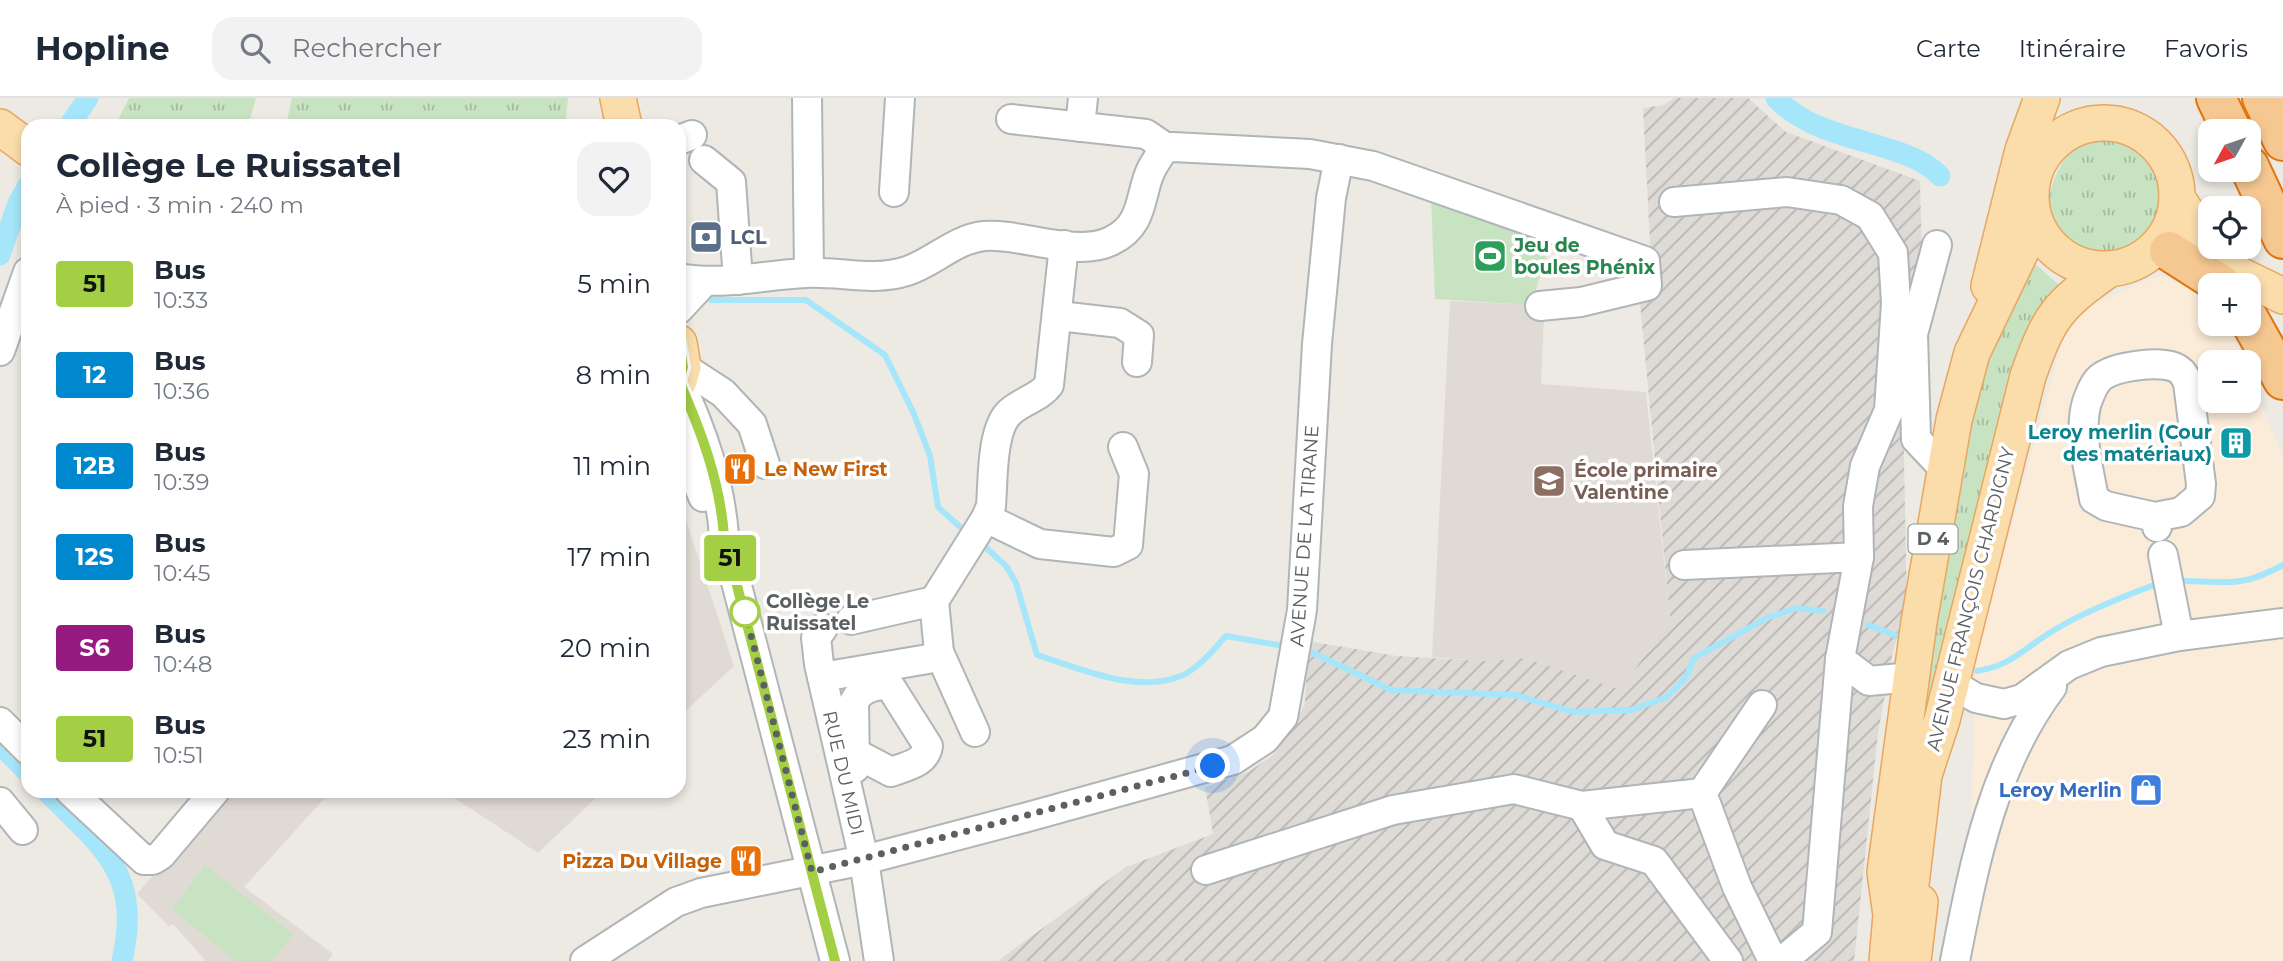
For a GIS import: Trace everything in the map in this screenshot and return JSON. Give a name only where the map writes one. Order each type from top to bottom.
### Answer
[{"type":"highway","points":[[2216,98],[2226,119]]},
{"type":"highway","points":[[2262,98],[2283,141]]},
{"type":"highway","points":[[2256,182],[2283,239]]},
{"type":"highway","points":[[2139,259],[2198,277]]},
{"type":"highway","points":[[2258,336],[2283,380]]},
{"type":"main road","points":[[618,98],[622,119]]},
{"type":"main road","points":[[1972,353],[2023,149],[2042,98]]},
{"type":"main road","points":[[2139,259],[2162,240],[2172,221],[2177,198],[2173,173],[2161,150],[2114,112],[2109,122],[2086,124],[2066,114],[2035,171],[2031,198],[2035,222],[2049,244],[2069,260],[2090,270],[2139,259],[2221,267],[2283,296]]},
{"type":"main road","points":[[0,127],[21,143]]},
{"type":"main road","points":[[2177,198],[2198,230]]},
{"type":"main road","name":"AVENUE FRANÇOIS CHARDIGNY","points":[[1887,961],[1891,915],[1885,872],[1912,677],[1954,421],[1972,353],[2035,222]]},
{"type":"main road","name":"AVENUE FRANÇOIS CHARDIGNY","points":[[1901,961],[1924,775],[1942,720],[1949,682],[2028,376],[2045,328],[2070,296],[2139,259]]},
{"type":"main road","points":[[2242,259],[2283,279]]},
{"type":"main road","name":"D 4","points":[[1913,961],[1942,720]]},
{"type":"main road","name":"D 4","points":[[1873,961],[1885,872]]},
{"type":"street","points":[[807,98],[809,272]]},
{"type":"street","points":[[894,192],[900,98]]},
{"type":"street","points":[[1080,127],[1083,98]]},
{"type":"street","points":[[1011,119],[1146,134],[1165,147],[1310,153],[1339,159],[1384,170],[1645,261],[1647,286],[1581,302],[1540,306]]},
{"type":"street","points":[[691,280],[738,280],[809,272],[876,278],[908,271],[962,241],[986,236],[1092,247],[1112,241],[1142,209],[1150,170],[1165,147]]},
{"type":"street","name":"AVENUE DE LA TIRANE","points":[[585,961],[676,902],[701,893],[864,860],[1233,760],[1265,739],[1283,717],[1302,610],[1317,344],[1331,198],[1339,159]]},
{"type":"street","points":[[704,160],[731,182],[738,280]]},
{"type":"street","points":[[1674,202],[1787,192],[1841,200],[1870,216],[1893,253],[1896,303],[1889,410],[1865,466],[1858,506],[1859,557],[1840,659],[1817,932],[1782,961]]},
{"type":"street","points":[[975,732],[934,655],[934,601],[991,506],[999,427],[1008,413],[1031,397],[1042,394],[1049,385],[1059,316],[1064,245]]},
{"type":"street","points":[[1937,245],[1913,334],[1916,439],[1945,470]]},
{"type":"street","points":[[0,351],[21,292]]},
{"type":"street","points":[[1059,316],[1120,323],[1139,335],[1137,362]]},
{"type":"street","points":[[2157,365],[2174,367],[2183,373],[2188,383],[2201,484],[2200,496],[2180,512],[2156,522],[2106,506],[2094,499],[2084,441],[2086,404],[2099,378],[2112,371],[2157,365]]},
{"type":"street","points":[[686,371],[723,393],[752,424],[765,464]]},
{"type":"street","points":[[686,387],[721,496],[724,536],[835,961]]},
{"type":"street","points":[[977,532],[1040,544],[1114,552],[1128,545],[1134,474],[1123,447]]},
{"type":"street","points":[[686,456],[705,502],[724,536]]},
{"type":"street","points":[[2163,555],[2179,636]]},
{"type":"street","points":[[1684,565],[1859,557]]},
{"type":"street","points":[[851,621],[934,601]]},
{"type":"street","points":[[1949,682],[1976,698],[2004,704],[2022,699],[2068,665],[2101,652],[2179,636],[2283,623]]},
{"type":"street","name":"RUE DU MIDI","points":[[823,628],[816,638],[821,677],[864,860],[879,961]]},
{"type":"street","points":[[821,677],[934,655]]},
{"type":"street","points":[[1840,659],[1869,681],[1912,677]]},
{"type":"street","points":[[1955,961],[1976,853],[2001,778],[2028,719],[2068,665]]},
{"type":"street","points":[[1206,870],[1393,810],[1514,789],[1582,806],[1702,793],[1762,705]]},
{"type":"street","points":[[0,722],[21,743]]},
{"type":"street","points":[[852,809],[855,753]]},
{"type":"street","points":[[1702,793],[1737,887],[1773,961]]},
{"type":"street","points":[[78,798],[144,860],[153,860],[161,855],[203,798]]},
{"type":"street","points":[[0,802],[23,830]]},
{"type":"street","points":[[1582,806],[1605,845],[1654,861],[1728,961]]},
{"type":"shaded area","points":[[1674,98],[1748,98],[1786,132],[1920,181],[1922,261],[1902,358],[1907,611],[1893,650],[1878,733],[1854,961],[998,961],[1126,867],[1213,834],[1205,787],[1250,771],[1274,754],[1292,730],[1305,703],[1308,641],[1397,656],[1480,661],[1525,658],[1621,689],[1670,618],[1640,303],[1653,300],[1643,108],[1664,105]]},
{"type":"shaded area","points":[[2161,275],[2198,292],[2198,336],[2232,336],[2238,350],[2198,350],[2198,413],[2261,413],[2261,405],[2283,456],[2283,961],[1949,961],[1971,826],[1976,654],[2065,332],[2089,305]]},
{"type":"shaded area","name":"École primaire Valentine","points":[[1450,301],[1531,305],[1530,316],[1544,316],[1541,384],[1646,392],[1670,618],[1621,690],[1525,658],[1480,661],[1432,657]]},
{"type":"shaded area","name":"Collège Le Ruissatel","points":[[686,520],[734,666],[686,711]]},
{"type":"shaded area","points":[[219,798],[325,798],[244,887],[333,954],[328,961],[206,961],[173,924],[169,926],[137,894]]},
{"type":"shaded area","points":[[455,798],[596,798],[538,853]]},
{"type":"green space","points":[[129,98],[256,98],[250,119],[118,119]]},
{"type":"green space","points":[[292,98],[568,98],[566,119],[288,119]]},
{"type":"green space","points":[[2114,138],[2143,154],[2154,167],[2159,179],[2160,207],[2157,221],[2145,244],[2125,258],[2102,261],[2080,254],[2062,240],[2050,213],[2050,200],[2059,168],[2070,153],[2083,145]]},
{"type":"green space","name":"Jeu de boules Phénix","points":[[1431,198],[1552,239],[1531,305],[1435,299]]},
{"type":"green space","points":[[2032,261],[2059,285],[2040,314],[1927,720],[1922,719],[1969,394]]},
{"type":"green space","points":[[205,865],[293,934],[272,961],[235,961],[172,909]]},
{"type":"waterway","points":[[74,119],[88,98]]},
{"type":"waterway","points":[[1776,98],[1815,125],[1906,155],[1925,164],[1940,176]]},
{"type":"waterway","points":[[0,255],[21,198]]},
{"type":"waterway","points":[[711,300],[806,300],[885,355],[914,414],[930,456],[938,507],[969,535]]},
{"type":"waterway","points":[[981,543],[1007,567],[1016,583],[1037,655],[1108,678],[1145,682],[1163,681],[1187,673],[1205,659],[1226,636],[1284,646]]},
{"type":"waterway","points":[[2182,581],[2244,581],[2283,565]]},
{"type":"waterway","points":[[1977,671],[2007,662],[2060,627],[2157,584]]},
{"type":"waterway","points":[[1313,653],[1391,690],[1515,695],[1574,712],[1631,710],[1667,697],[1686,677],[1694,658],[1769,617],[1797,608],[1823,611]]},
{"type":"waterway","points":[[1868,625],[1897,636]]},
{"type":"waterway","points":[[0,744],[21,766]]},
{"type":"waterway","points":[[53,798],[100,847],[113,864],[122,883],[127,905],[127,931],[122,961]]},
{"type":"bus line","name":"51","points":[[686,396],[696,418],[721,496],[724,536],[835,961]]},
{"type":"place","name":"LCL","points":[[706,237]]},
{"type":"place","name":"Jeu de boules Phénix","points":[[1490,256]]},
{"type":"place","name":"Leroy merlin (Cour des matériaux)","points":[[2236,443]]},
{"type":"place","name":"Le New First","points":[[740,469]]},
{"type":"place","name":"École primaire Valentine","points":[[1549,481]]},
{"type":"place","name":"Collège Le Ruissatel","points":[[745,612]]},
{"type":"place","name":"Leroy Merlin","points":[[2146,790]]},
{"type":"place","name":"Pizza Du Village","points":[[746,861]]},
{"type":"route","points":[[745,612],[812,872],[1213,766]]}]
